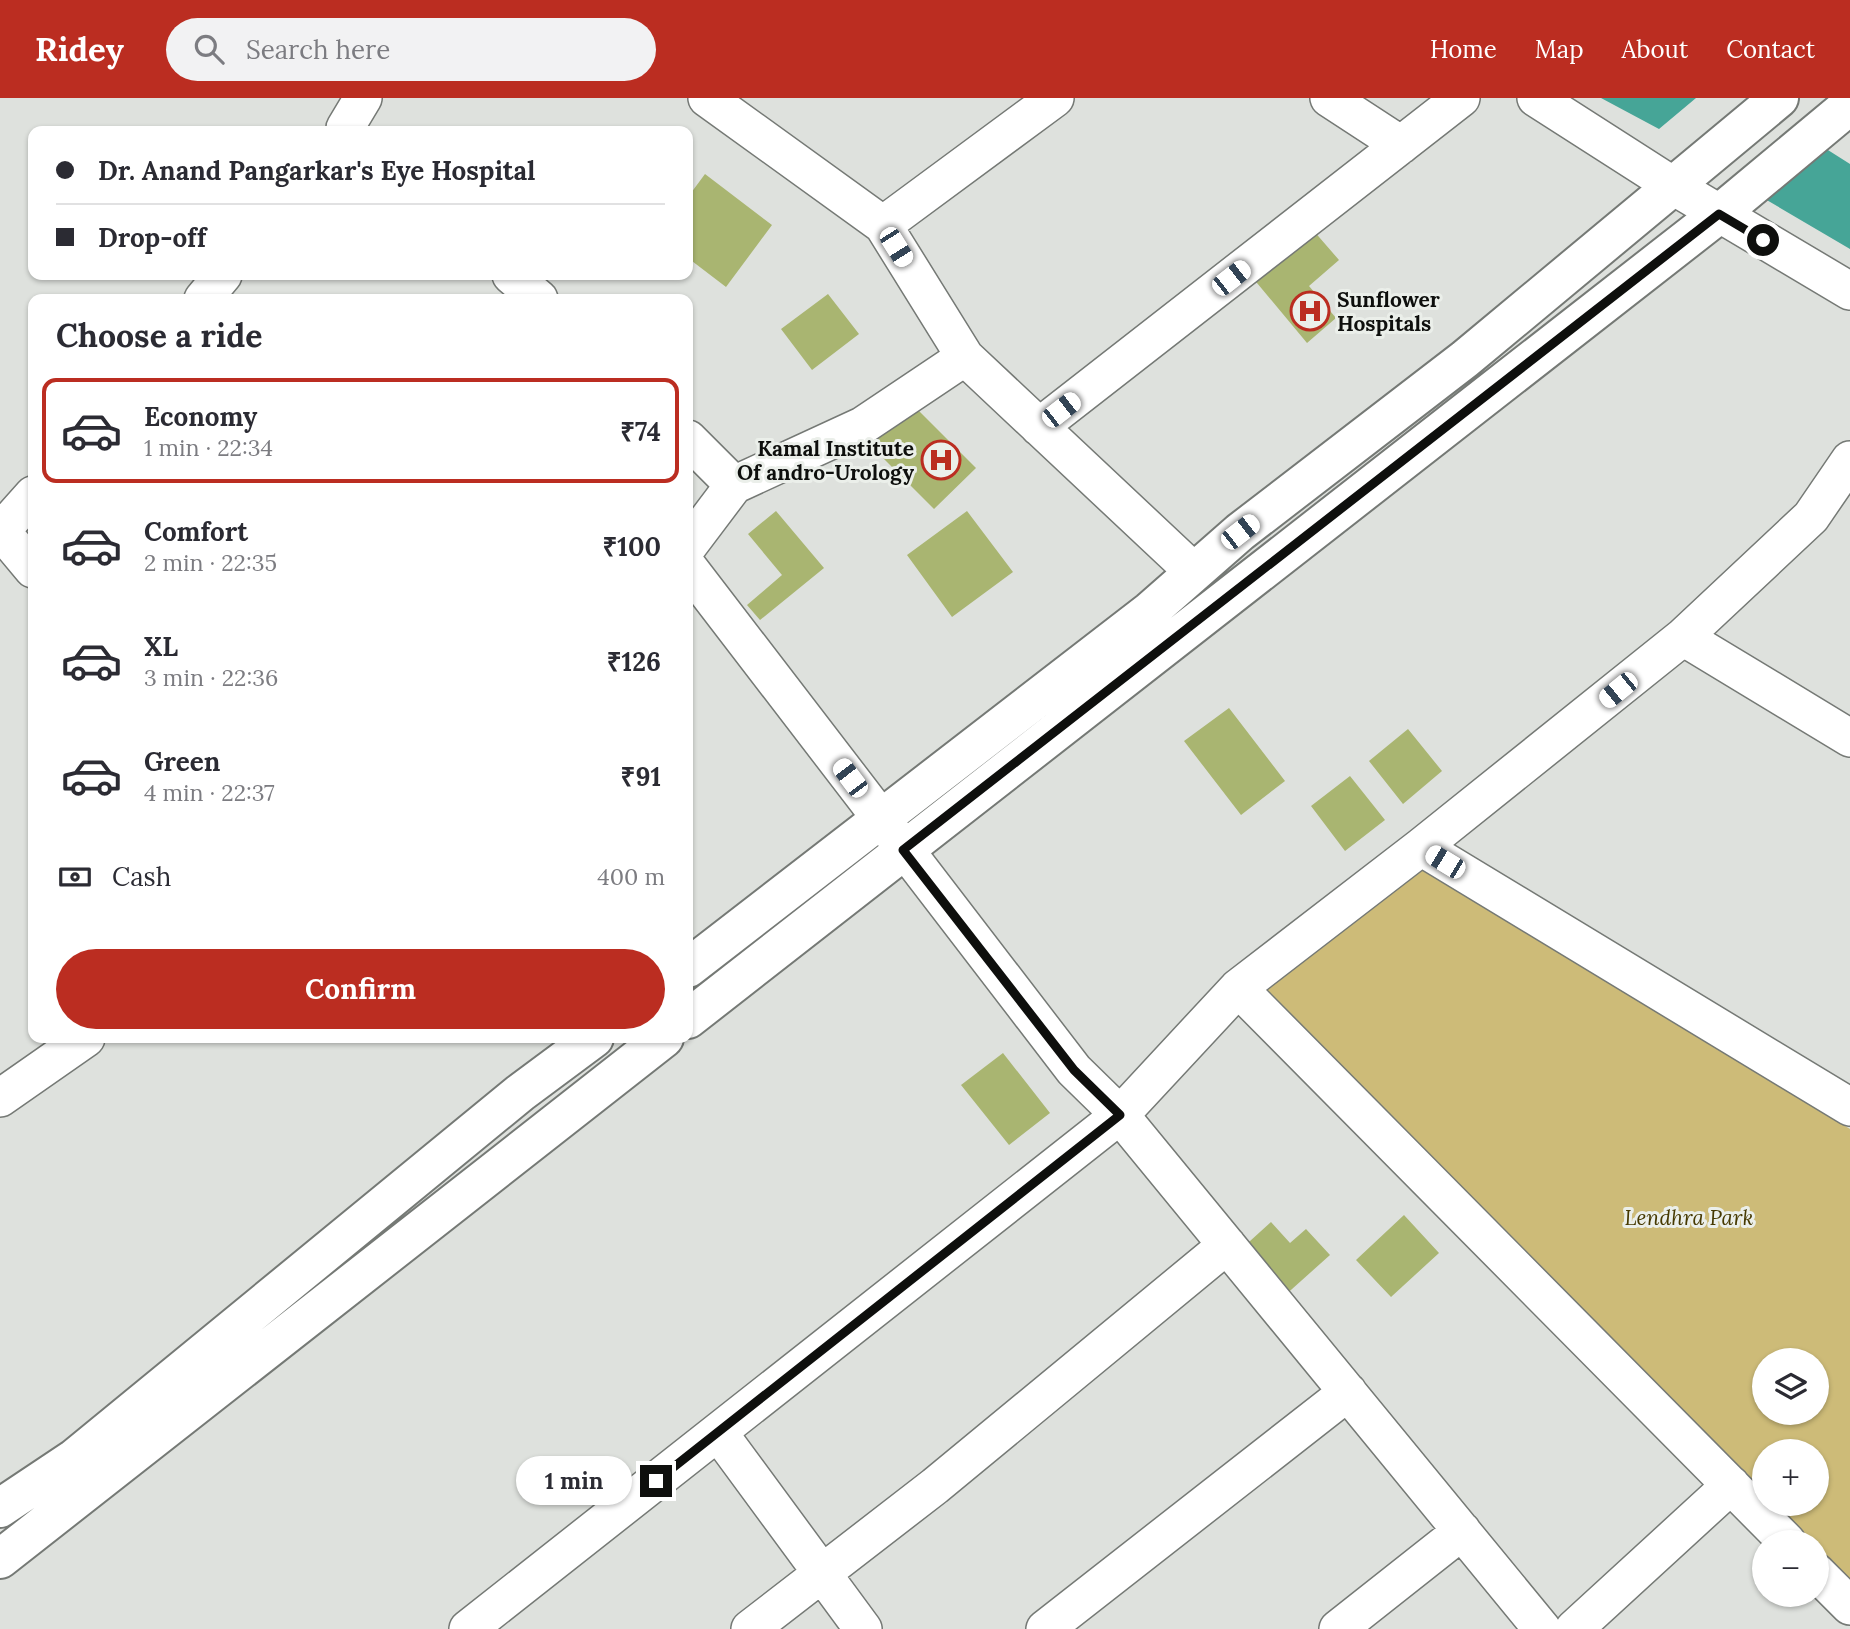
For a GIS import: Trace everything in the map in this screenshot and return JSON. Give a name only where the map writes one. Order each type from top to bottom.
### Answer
[{"type":"main road","points":[[693,1015],[893,835],[1240,532],[1465,359],[1779,98]]},
{"type":"main road","points":[[693,965],[893,835],[1719,214],[1850,105]]},
{"type":"main road","points":[[5,1495],[75,1458],[520,1093],[587,1043]]},
{"type":"main road","points":[[0,1559],[658,1043]]},
{"type":"street","points":[[707,98],[883,225],[965,357],[1194,572]]},
{"type":"street","points":[[883,225],[1055,98]]},
{"type":"street","points":[[1329,98],[1401,145]]},
{"type":"street","points":[[1040,427],[1461,98]]},
{"type":"street","points":[[1536,98],[1675,187],[1850,291]]},
{"type":"street","points":[[206,294],[219,280]]},
{"type":"street","points":[[517,280],[533,294]]},
{"type":"street","points":[[693,538],[734,485],[862,426],[965,357]]},
{"type":"street","points":[[693,444],[734,485]]},
{"type":"street","points":[[468,1629],[1120,1115],[1238,988],[1421,847],[1683,637],[1811,517],[1850,460]]},
{"type":"street","points":[[28,501],[1,531],[28,563]]},
{"type":"street","points":[[693,574],[1074,1070],[1120,1115],[1542,1629]]},
{"type":"street","points":[[1683,637],[1850,738]]},
{"type":"street","points":[[1421,847],[1850,1107]]},
{"type":"street","points":[[1238,988],[1775,1530]]},
{"type":"street","points":[[0,1098],[79,1043]]},
{"type":"street","points":[[750,1629],[935,1486],[1227,1245]]},
{"type":"street","points":[[1045,1629],[1348,1392]]},
{"type":"street","points":[[718,1432],[863,1629]]},
{"type":"street","points":[[1574,1629],[1731,1485]]},
{"type":"street","points":[[1338,1629],[1462,1531]]},
{"type":"street","points":[[1829,1585],[1850,1606]]},
{"type":"green space","name":"Lendhra Park","points":[[1405,859],[1850,1129],[1850,1606],[1829,1584],[1829,1530],[1775,1530],[1761,1516],[1829,1516],[1829,1439],[1752,1439],[1752,1507],[1238,988]]},
{"type":"water","points":[[1601,98],[1696,98],[1659,129]]},
{"type":"water","points":[[1820,145],[1850,164],[1850,249],[1765,199]]},
{"type":"building","points":[[705,174],[772,225],[726,287],[693,262],[693,190]]},
{"type":"building","points":[[1306,222],[1339,260],[1309,286],[1336,318],[1307,343],[1247,271]]},
{"type":"building","points":[[828,294],[859,334],[812,370],[781,329]]},
{"type":"building","points":[[912,404],[976,468],[934,509],[871,446]]},
{"type":"building","points":[[776,511],[824,568],[760,620],[747,605],[782,575],[748,534]]},
{"type":"building","points":[[967,511],[1013,572],[952,617],[907,555]]},
{"type":"building","points":[[1229,708],[1285,781],[1241,815],[1184,741]]},
{"type":"building","points":[[1408,729],[1442,771],[1403,804],[1369,761]]},
{"type":"building","points":[[1350,776],[1385,820],[1345,851],[1311,806]]},
{"type":"building","points":[[1003,1053],[1050,1113],[1009,1145],[961,1085]]},
{"type":"building","points":[[1404,1215],[1439,1253],[1391,1297],[1356,1260]]},
{"type":"building","points":[[1271,1222],[1290,1243],[1306,1229],[1330,1255],[1282,1298],[1239,1251]]},
{"type":"place","name":"Sunflower Hospitals","points":[[1310,311]]},
{"type":"place","name":"Kamal Institute Of andro-Urology","points":[[941,460]]},
{"type":"route","points":[[656,1481],[1120,1115],[1074,1070],[903,850],[1719,214],[1763,240]]}]
